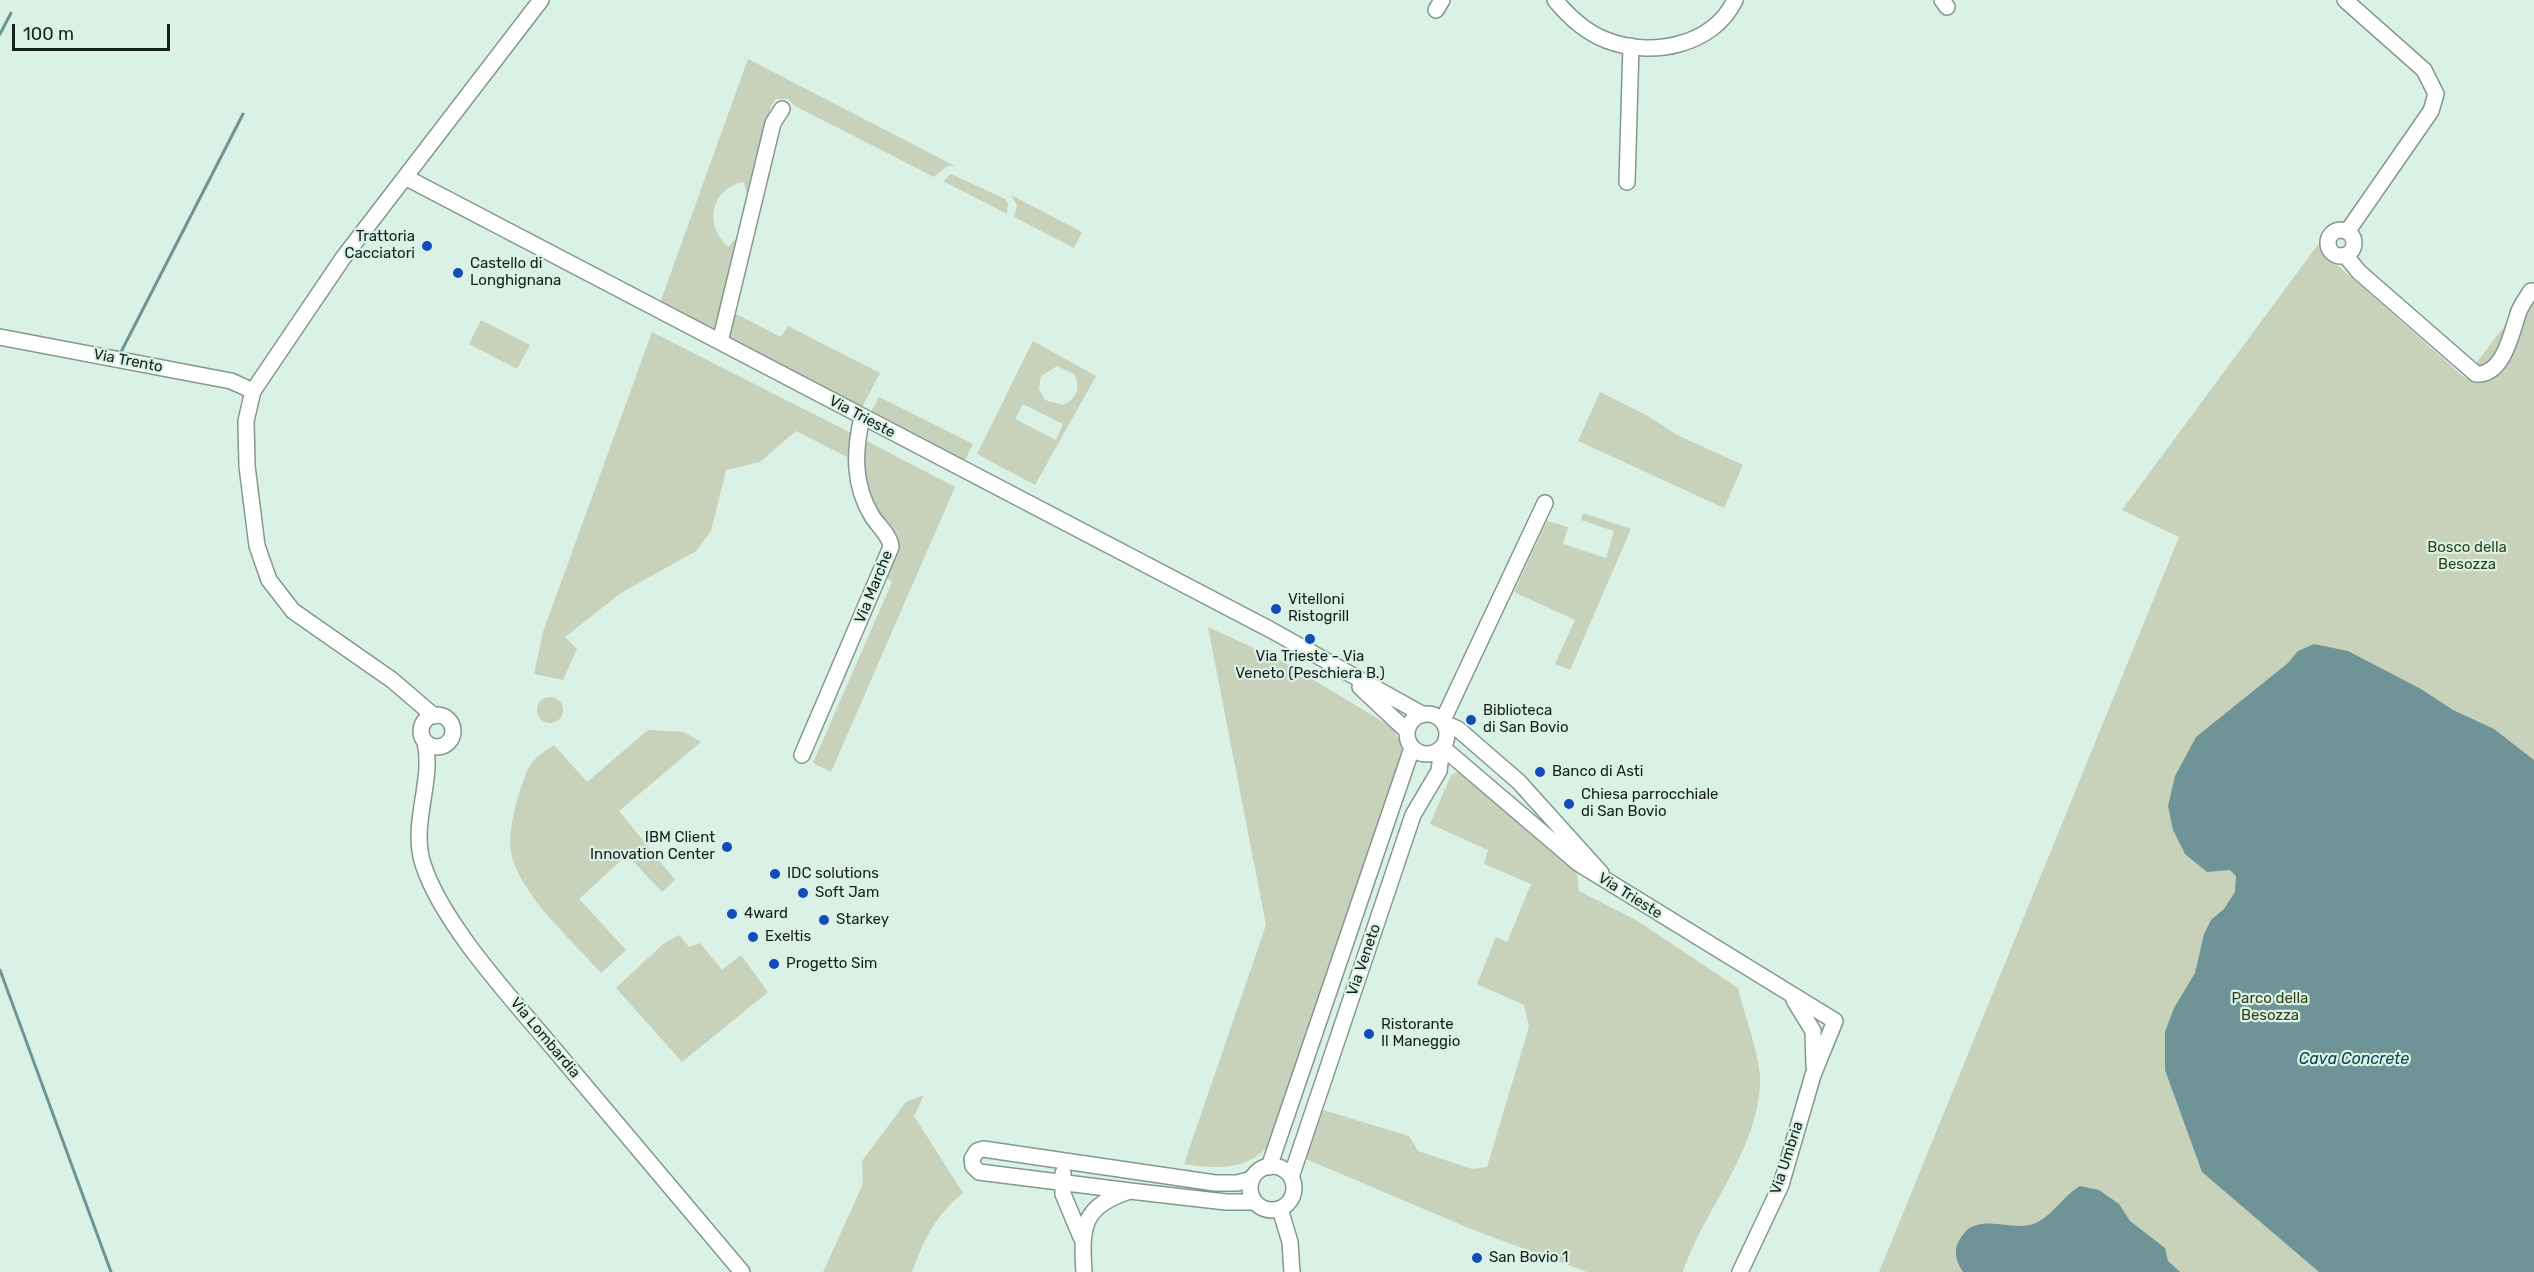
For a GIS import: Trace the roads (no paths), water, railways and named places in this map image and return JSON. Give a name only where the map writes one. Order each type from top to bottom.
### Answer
[{"type":"street","points":[[430,718],[419,703],[392,680],[293,612],[270,580],[257,546],[247,466],[246,421],[253,391],[321,289],[541,0]]},
{"type":"street","points":[[1555,0],[1582,27],[1605,40],[1631,46],[1661,46],[1685,42],[1704,35],[1719,24],[1735,0]]},
{"type":"street","points":[[2345,0],[2424,70],[2436,94],[2431,111],[2347,232]]},
{"type":"street","points":[[1627,182],[1631,46]]},
{"type":"street","points":[[720,342],[773,123],[782,109]]},
{"type":"street","name":"Via Trieste","points":[[405,177],[1319,656]]},
{"type":"street","points":[[2347,232],[2337,231],[2328,242],[2332,252],[2345,255],[2359,272],[2476,374],[2486,372],[2501,357],[2520,309],[2531,291]]},
{"type":"street","points":[[2345,255],[2351,250],[2353,242],[2347,232]]},
{"type":"street","name":"Via Trento","points":[[0,337],[231,381],[253,391]]},
{"type":"street","name":"Via Marche","points":[[802,756],[891,547],[888,538],[872,516],[859,485],[856,452],[862,417]]},
{"type":"street","points":[[1319,656],[1371,696],[1407,731],[1412,748],[1428,754],[1442,747],[1448,736],[1444,722],[1545,503]]},
{"type":"street","points":[[1319,656],[1422,714],[1432,714],[1458,729],[1519,782],[1609,882]]},
{"type":"street","points":[[1407,731],[1412,720],[1422,714]]},
{"type":"street","name":"Via Lombardia","points":[[425,773],[440,747],[450,741],[453,730],[446,718],[430,718],[421,732],[427,756],[425,773],[419,827],[420,853],[447,913],[516,1004],[742,1272]]},
{"type":"street","points":[[425,742],[440,747]]},
{"type":"street","name":"Via Trieste","points":[[1442,747],[1578,863],[1835,1021]]},
{"type":"street","name":"Via Veneto","points":[[1291,1177],[1413,815],[1439,771],[1442,747]]},
{"type":"street","name":"Via Veneto","points":[[1269,1167],[1412,748]]},
{"type":"street","name":"Via Umbria","points":[[1788,993],[1802,1009],[1813,1031],[1815,1056],[1813,1075]]},
{"type":"street","name":"Via Umbria","points":[[1740,1272],[1781,1185],[1813,1075],[1835,1021]]},
{"type":"street","points":[[1252,1179],[1237,1184],[1215,1183],[983,1149],[977,1151],[972,1159],[973,1166],[979,1172],[1217,1202],[1254,1202],[1269,1210],[1280,1209],[1292,1198],[1294,1187],[1291,1177],[1284,1170],[1269,1167],[1257,1172],[1252,1179],[1250,1190],[1254,1202]]},
{"type":"street","points":[[1069,1162],[1062,1182],[1068,1208],[1081,1237],[1084,1272]]},
{"type":"street","points":[[1081,1237],[1084,1227],[1096,1209],[1115,1196],[1130,1191]]},
{"type":"street","points":[[1280,1209],[1290,1242],[1292,1272]]},
{"type":"water","name":"Cava Concrete","points":[[2314,644],[2348,651],[2421,689],[2453,710],[2494,729],[2534,760],[2534,1272],[2319,1272],[2202,1172],[2165,1070],[2165,1032],[2174,1008],[2195,973],[2204,934],[2211,920],[2224,909],[2235,892],[2236,876],[2230,870],[2207,872],[2185,854],[2173,830],[2168,806],[2175,776],[2196,737],[2288,663],[2298,651]]},
{"type":"water","points":[[2080,1186],[2099,1190],[2119,1204],[2130,1221],[2165,1248],[2168,1261],[2180,1272],[1963,1272],[1957,1260],[1956,1249],[1968,1229],[1984,1224],[2025,1226],[2033,1224],[2046,1217]]},
{"type":"waterway","points":[[0,34],[11,13]]},
{"type":"waterway","points":[[121,352],[243,114]]},
{"type":"waterway","points":[[0,970],[111,1272]]},
{"type":"place","name":"Trattoria Cacciatori","points":[[427,246]]},
{"type":"place","name":"Castello di Longhignana","points":[[458,273]]},
{"type":"place","name":"Vitelloni Ristogrill","points":[[1276,609]]},
{"type":"place","name":"Via Trieste - Via Veneto (Peschiera B.)","points":[[1310,639]]},
{"type":"place","name":"Biblioteca di San Bovio","points":[[1471,720]]},
{"type":"place","name":"Banco di Asti","points":[[1540,772]]},
{"type":"place","name":"Chiesa parrocchiale di San Bovio","points":[[1569,804]]},
{"type":"place","name":"IBM Client Innovation Center","points":[[727,847]]},
{"type":"place","name":"IDC solutions","points":[[775,874]]},
{"type":"place","name":"Soft Jam","points":[[803,893]]},
{"type":"place","name":"4ward","points":[[732,914]]},
{"type":"place","name":"Starkey","points":[[824,920]]},
{"type":"place","name":"Exeltis","points":[[753,937]]},
{"type":"place","name":"Progetto Sim","points":[[774,964]]},
{"type":"place","name":"Ristorante Il Maneggio","points":[[1369,1034]]},
{"type":"place","name":"San Bovio 1","points":[[1477,1258]]},
{"type":"park label","name":"Bosco della Besozza","points":[[2467,556]]},
{"type":"park label","name":"Parco della Besozza","points":[[2270,1008]]}]
